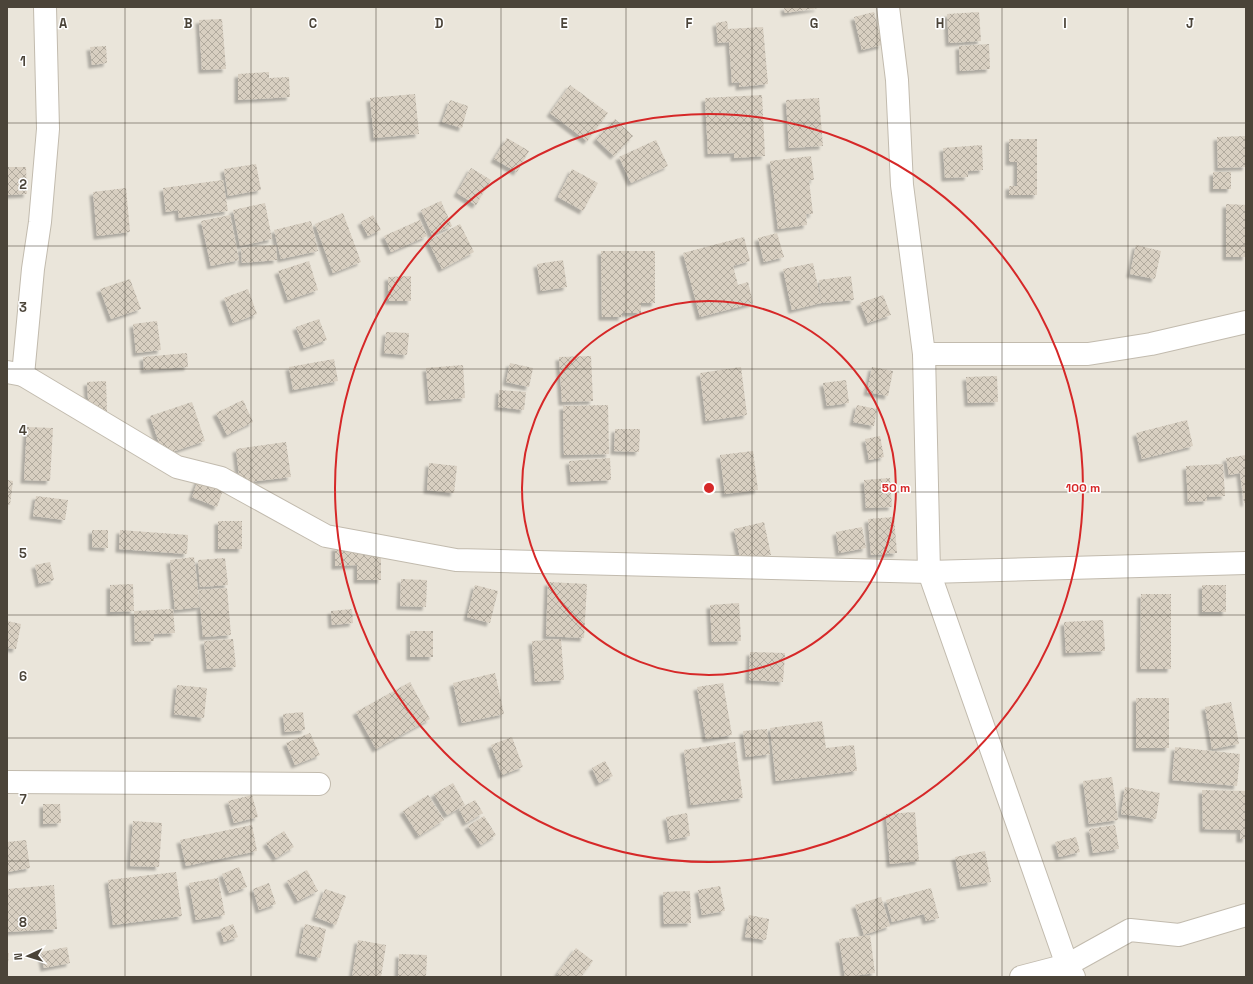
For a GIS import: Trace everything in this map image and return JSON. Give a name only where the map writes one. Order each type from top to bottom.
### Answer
[{"type":"street","points":[[45,7],[48,129],[40,222],[15,374],[178,467],[221,478],[326,536],[456,560],[929,572],[1246,563]]},
{"type":"street","points":[[888,7],[897,80],[902,185],[924,354],[929,572],[1070,971]]},
{"type":"street","points":[[924,354],[1088,354],[1151,344],[1246,322]]},
{"type":"street","points":[[7,782],[319,784]]},
{"type":"street","points":[[1021,977],[1070,971],[1130,930],[1179,935],[1246,915]]},
{"type":"shaded area","points":[[7,7],[1246,7],[1246,977],[7,977]]},
{"type":"building","points":[[784,7],[818,7],[818,8],[785,13]]},
{"type":"building","points":[[874,12],[882,45],[862,50],[854,17]]},
{"type":"building","points":[[979,12],[981,41],[949,43],[947,14]]},
{"type":"building","points":[[222,19],[226,69],[202,70],[199,20]]},
{"type":"building","points":[[727,21],[728,29],[763,27],[768,84],[739,87],[739,82],[732,83],[729,42],[718,43],[716,23]]},
{"type":"building","points":[[989,44],[990,69],[960,71],[959,46]]},
{"type":"building","points":[[106,46],[107,63],[92,65],[90,47]]},
{"type":"building","points":[[269,72],[269,78],[289,77],[290,97],[238,100],[238,74]]},
{"type":"building","points":[[570,85],[608,113],[587,141],[550,113]]},
{"type":"building","points":[[415,94],[419,134],[374,138],[370,98]]},
{"type":"building","points":[[762,95],[765,156],[734,158],[734,153],[708,154],[705,98]]},
{"type":"building","points":[[819,98],[823,146],[789,148],[786,100]]},
{"type":"building","points":[[450,100],[468,106],[462,128],[442,122]]},
{"type":"building","points":[[615,119],[633,136],[614,156],[596,139]]},
{"type":"building","points":[[1246,136],[1246,167],[1218,168],[1217,137]]},
{"type":"building","points":[[507,138],[529,151],[517,172],[494,159]]},
{"type":"building","points":[[1009,139],[1037,139],[1037,195],[1009,195],[1009,186],[1017,186],[1017,162],[1009,162]]},
{"type":"building","points":[[656,140],[668,166],[631,183],[619,157]]},
{"type":"building","points":[[982,145],[983,170],[968,171],[968,177],[945,178],[943,148]]},
{"type":"building","points":[[811,156],[814,180],[809,180],[813,214],[806,214],[807,225],[778,229],[770,161]]},
{"type":"building","points":[[256,164],[261,190],[228,196],[224,169]]},
{"type":"building","points":[[7,167],[26,167],[27,194],[7,195]]},
{"type":"building","points":[[471,168],[491,180],[476,205],[457,193]]},
{"type":"building","points":[[572,169],[598,183],[583,211],[558,197]]},
{"type":"building","points":[[1213,172],[1231,172],[1231,189],[1213,189]]},
{"type":"building","points":[[223,180],[228,211],[179,218],[178,210],[166,212],[163,188]]},
{"type":"building","points":[[126,188],[130,232],[97,236],[93,192]]},
{"type":"building","points":[[441,201],[452,226],[432,235],[421,210]]},
{"type":"building","points":[[265,203],[272,239],[240,246],[233,210]]},
{"type":"building","points":[[1226,204],[1246,205],[1246,257],[1226,257]]},
{"type":"building","points":[[343,213],[361,262],[333,273],[315,224]]},
{"type":"building","points":[[230,215],[239,260],[211,266],[201,221]]},
{"type":"building","points":[[373,215],[381,230],[368,236],[361,222]]},
{"type":"building","points":[[420,220],[427,236],[391,252],[384,236]]},
{"type":"building","points":[[311,221],[318,251],[281,259],[274,230]]},
{"type":"building","points":[[460,224],[474,252],[442,269],[428,241]]},
{"type":"building","points":[[777,233],[784,257],[764,262],[758,238]]},
{"type":"building","points":[[744,237],[750,261],[733,266],[738,285],[748,282],[753,303],[700,317],[683,253]]},
{"type":"building","points":[[276,245],[277,260],[242,263],[241,248]]},
{"type":"building","points":[[1136,245],[1161,251],[1155,279],[1130,274]]},
{"type":"building","points":[[601,251],[655,251],[655,303],[641,303],[641,313],[622,313],[622,317],[602,317]]},
{"type":"building","points":[[563,260],[567,287],[541,291],[537,264]]},
{"type":"building","points":[[309,261],[318,290],[288,300],[278,271]]},
{"type":"building","points":[[813,263],[821,301],[819,280],[851,276],[854,300],[821,303],[792,310],[783,269]]},
{"type":"building","points":[[411,276],[411,301],[388,301],[388,277]]},
{"type":"building","points":[[130,279],[141,309],[111,319],[100,289]]},
{"type":"building","points":[[248,289],[257,314],[233,323],[224,298]]},
{"type":"building","points":[[883,295],[891,315],[868,323],[860,303]]},
{"type":"building","points":[[319,319],[327,340],[304,348],[296,327]]},
{"type":"building","points":[[157,321],[161,350],[136,353],[133,324]]},
{"type":"building","points":[[386,332],[409,333],[407,355],[384,353]]},
{"type":"building","points":[[187,353],[188,367],[144,370],[143,357]]},
{"type":"building","points":[[591,356],[593,401],[562,402],[559,357]]},
{"type":"building","points":[[334,359],[338,381],[293,390],[289,367]]},
{"type":"building","points":[[510,363],[533,368],[529,387],[506,382]]},
{"type":"building","points":[[463,365],[465,398],[429,401],[426,368]]},
{"type":"building","points":[[741,367],[747,415],[706,421],[700,373]]},
{"type":"building","points":[[872,367],[893,371],[888,396],[867,392]]},
{"type":"building","points":[[997,376],[998,402],[968,403],[966,377]]},
{"type":"building","points":[[846,380],[849,403],[827,406],[823,383]]},
{"type":"building","points":[[106,381],[107,412],[89,413],[87,382]]},
{"type":"building","points":[[499,390],[526,392],[524,410],[498,407]]},
{"type":"building","points":[[243,400],[253,422],[227,435],[216,413]]},
{"type":"building","points":[[192,402],[205,441],[163,455],[150,416]]},
{"type":"building","points":[[608,405],[609,454],[564,455],[563,406]]},
{"type":"building","points":[[857,405],[877,409],[874,426],[853,422]]},
{"type":"building","points":[[1187,420],[1193,446],[1142,459],[1136,433]]},
{"type":"building","points":[[27,427],[53,428],[50,481],[24,480]]},
{"type":"building","points":[[615,429],[640,429],[639,452],[614,451]]},
{"type":"building","points":[[880,436],[884,457],[869,460],[865,439]]},
{"type":"building","points":[[286,442],[291,477],[240,483],[236,449]]},
{"type":"building","points":[[753,451],[758,490],[725,494],[720,455]]},
{"type":"building","points":[[1246,455],[1246,503],[1244,503],[1240,473],[1229,475],[1226,458]]},
{"type":"building","points":[[610,458],[611,480],[571,482],[569,461]]},
{"type":"building","points":[[429,463],[457,466],[454,493],[427,490]]},
{"type":"building","points":[[1223,464],[1225,496],[1207,497],[1207,501],[1188,502],[1186,466]]},
{"type":"building","points":[[199,477],[224,487],[217,507],[192,497]]},
{"type":"building","points":[[890,478],[892,507],[866,508],[864,480]]},
{"type":"building","points":[[7,480],[13,481],[10,505],[7,504]]},
{"type":"building","points":[[36,496],[68,500],[65,520],[33,516]]},
{"type":"building","points":[[894,517],[897,553],[871,555],[868,519]]},
{"type":"building","points":[[218,521],[242,521],[242,549],[218,549]]},
{"type":"building","points":[[764,522],[771,555],[741,562],[734,529]]},
{"type":"building","points":[[862,527],[866,548],[839,553],[836,532]]},
{"type":"building","points":[[92,530],[108,530],[108,548],[92,547]]},
{"type":"building","points":[[120,530],[188,535],[187,554],[119,549]]},
{"type":"building","points":[[335,547],[381,547],[381,580],[357,580],[357,565],[335,566]]},
{"type":"building","points":[[194,557],[200,607],[175,610],[170,560]]},
{"type":"building","points":[[225,558],[228,585],[200,587],[198,560]]},
{"type":"building","points":[[50,562],[54,580],[39,584],[35,565]]},
{"type":"building","points":[[401,579],[427,580],[426,607],[400,606]]},
{"type":"building","points":[[548,582],[587,584],[584,638],[546,636]]},
{"type":"building","points":[[133,584],[134,611],[110,612],[110,585]]},
{"type":"building","points":[[475,585],[498,591],[490,623],[467,617]]},
{"type":"building","points":[[1202,585],[1226,585],[1226,612],[1202,612]]},
{"type":"building","points":[[227,588],[231,635],[203,637],[199,590]]},
{"type":"building","points":[[1141,594],[1171,594],[1171,669],[1140,669]]},
{"type":"building","points":[[739,603],[741,641],[712,642],[710,605]]},
{"type":"building","points":[[173,609],[175,633],[154,634],[154,641],[135,642],[134,611]]},
{"type":"building","points":[[352,609],[353,623],[332,625],[331,611]]},
{"type":"building","points":[[1103,620],[1105,651],[1066,653],[1064,622]]},
{"type":"building","points":[[7,621],[21,624],[16,649],[7,648]]},
{"type":"building","points":[[410,631],[433,631],[433,657],[410,657]]},
{"type":"building","points":[[233,639],[236,667],[207,669],[204,641]]},
{"type":"building","points":[[561,639],[564,680],[535,682],[532,641]]},
{"type":"building","points":[[750,652],[785,653],[783,682],[749,680]]},
{"type":"building","points":[[495,673],[504,714],[462,723],[453,683]]},
{"type":"building","points":[[410,682],[430,719],[376,749],[356,712]]},
{"type":"building","points":[[723,683],[732,735],[706,739],[697,687]]},
{"type":"building","points":[[177,685],[207,688],[204,718],[174,714]]},
{"type":"building","points":[[1136,698],[1169,698],[1169,748],[1136,748]]},
{"type":"building","points":[[1231,702],[1239,744],[1212,749],[1205,707]]},
{"type":"building","points":[[303,712],[305,730],[285,732],[283,714]]},
{"type":"building","points":[[822,721],[826,748],[854,745],[857,771],[776,781],[770,728]]},
{"type":"building","points":[[767,729],[770,754],[746,757],[743,731]]},
{"type":"building","points":[[310,733],[320,755],[295,765],[286,743]]},
{"type":"building","points":[[512,737],[523,767],[502,775],[491,745]]},
{"type":"building","points":[[735,742],[743,798],[691,805],[684,750]]},
{"type":"building","points":[[1175,747],[1240,754],[1237,786],[1172,780]]},
{"type":"building","points":[[605,761],[613,776],[599,783],[592,768]]},
{"type":"building","points":[[1112,777],[1118,820],[1089,824],[1083,781]]},
{"type":"building","points":[[453,783],[465,805],[447,815],[434,794]]},
{"type":"building","points":[[1125,787],[1160,793],[1156,819],[1121,814]]},
{"type":"building","points":[[1202,790],[1246,791],[1246,839],[1240,839],[1240,830],[1203,829]]},
{"type":"building","points":[[252,795],[258,817],[234,823],[228,801]]},
{"type":"building","points":[[428,795],[444,820],[419,836],[403,811]]},
{"type":"building","points":[[475,800],[483,813],[466,823],[459,809]]},
{"type":"building","points":[[43,804],[60,804],[61,823],[43,824]]},
{"type":"building","points":[[915,812],[919,861],[890,864],[886,814]]},
{"type":"building","points":[[687,813],[690,836],[670,840],[666,817]]},
{"type":"building","points":[[484,816],[496,835],[481,845],[468,826]]},
{"type":"building","points":[[133,821],[162,823],[159,867],[130,866]]},
{"type":"building","points":[[252,825],[257,851],[186,866],[180,840]]},
{"type":"building","points":[[1115,825],[1119,849],[1093,853],[1089,829]]},
{"type":"building","points":[[284,831],[294,847],[276,858],[266,843]]},
{"type":"building","points":[[1076,837],[1080,852],[1059,857],[1055,842]]},
{"type":"building","points":[[26,840],[30,868],[7,872],[7,842]]},
{"type":"building","points":[[985,851],[991,882],[961,887],[955,857]]},
{"type":"building","points":[[239,867],[247,887],[229,893],[222,874]]},
{"type":"building","points":[[307,870],[318,891],[298,901],[287,881]]},
{"type":"building","points":[[176,872],[182,916],[113,925],[108,880]]},
{"type":"building","points":[[218,878],[225,915],[196,920],[189,883]]},
{"type":"building","points":[[269,883],[276,904],[259,910],[253,889]]},
{"type":"building","points":[[54,885],[57,929],[7,932],[7,889]]},
{"type":"building","points":[[720,886],[725,911],[702,915],[698,890]]},
{"type":"building","points":[[931,888],[939,918],[926,921],[924,914],[892,922],[886,900]]},
{"type":"building","points":[[325,889],[346,896],[336,925],[315,917]]},
{"type":"building","points":[[690,891],[691,923],[664,924],[663,892]]},
{"type":"building","points":[[881,897],[890,926],[864,935],[855,905]]},
{"type":"building","points":[[749,915],[769,919],[766,940],[745,937]]},
{"type":"building","points":[[233,924],[238,937],[224,942],[220,929]]},
{"type":"building","points":[[305,924],[326,929],[320,958],[299,953]]},
{"type":"building","points":[[870,935],[875,973],[845,977],[839,939]]},
{"type":"building","points":[[358,940],[386,945],[381,977],[352,977]]},
{"type":"building","points":[[67,947],[70,963],[44,968],[41,952]]},
{"type":"building","points":[[576,948],[593,961],[581,977],[562,977],[557,974]]},
{"type":"building","points":[[7,953],[9,953],[8,963],[7,962]]},
{"type":"building","points":[[399,954],[427,955],[426,977],[398,977]]}]
